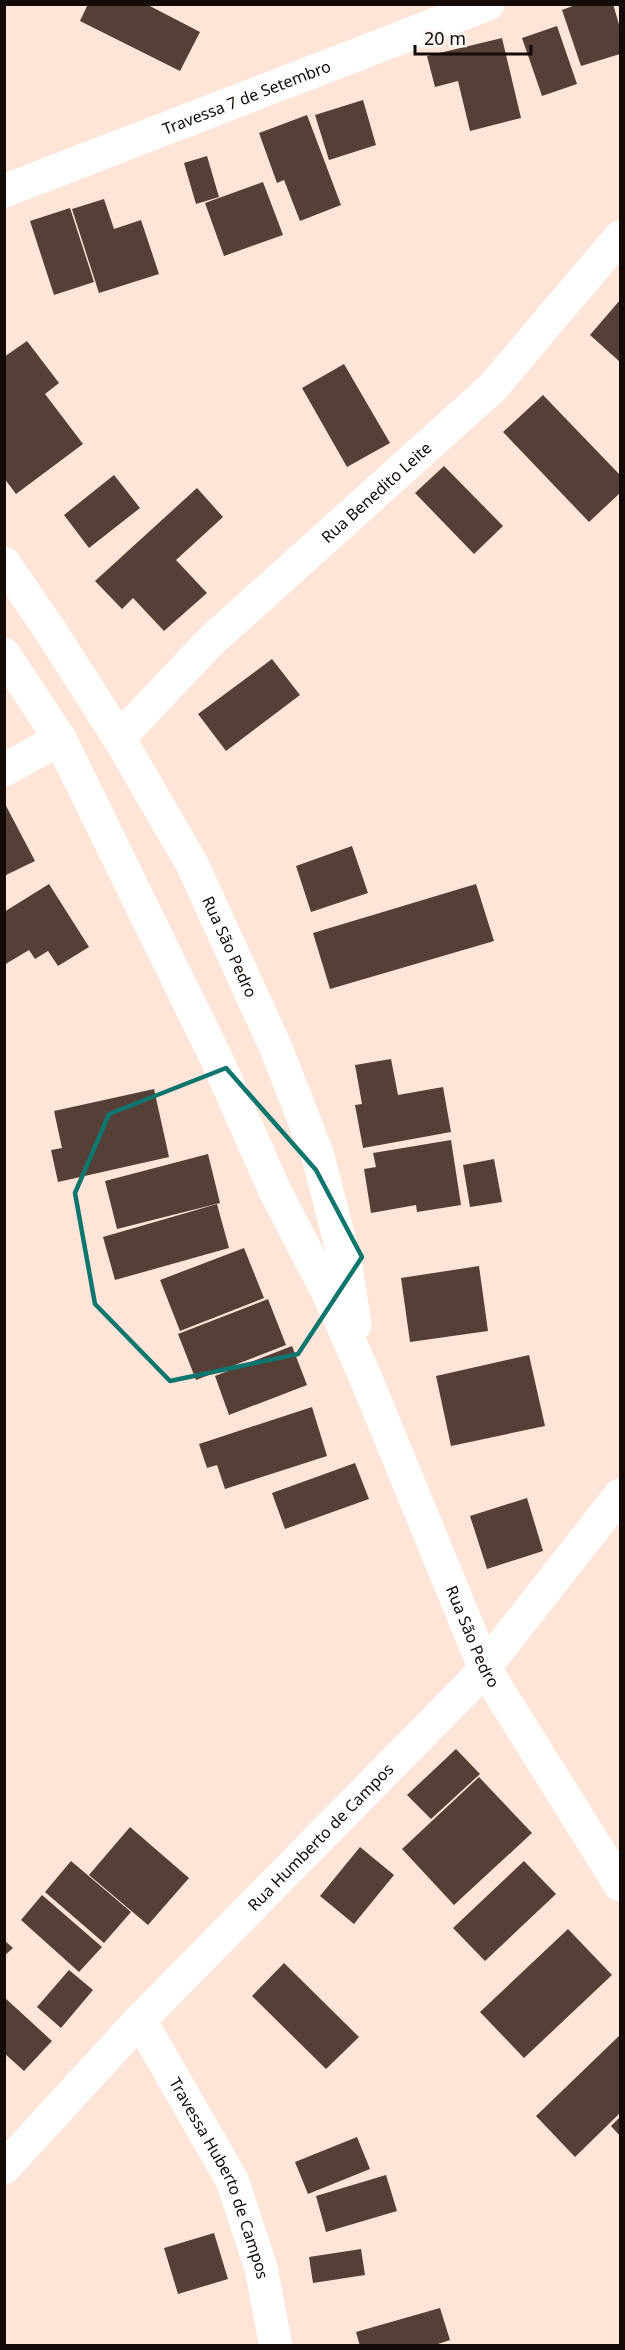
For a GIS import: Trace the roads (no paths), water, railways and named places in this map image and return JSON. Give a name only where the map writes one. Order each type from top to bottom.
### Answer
[{"type":"street","name":"Travessa 7 de Setembro","points":[[4,191],[488,4]]},
{"type":"street","name":"Rua Benedito Leite","points":[[119,738],[210,642],[492,388],[621,237]]},
{"type":"street","name":"Rua São Pedro","points":[[4,563],[119,738],[192,864],[276,1048],[318,1156],[346,1266],[362,1369]]},
{"type":"street","name":"Rua São Pedro","points":[[4,654],[60,739],[217,1060],[275,1191],[329,1295],[362,1369],[485,1669],[621,1885]]},
{"type":"street","points":[[4,770],[60,739]]},
{"type":"street","name":"Rua Humberto de Campos","points":[[4,2168],[140,2020],[485,1669],[621,1495]]},
{"type":"street","name":"Travessa Huberto de Campos","points":[[140,2020],[232,2180],[261,2268],[276,2346]]}]
